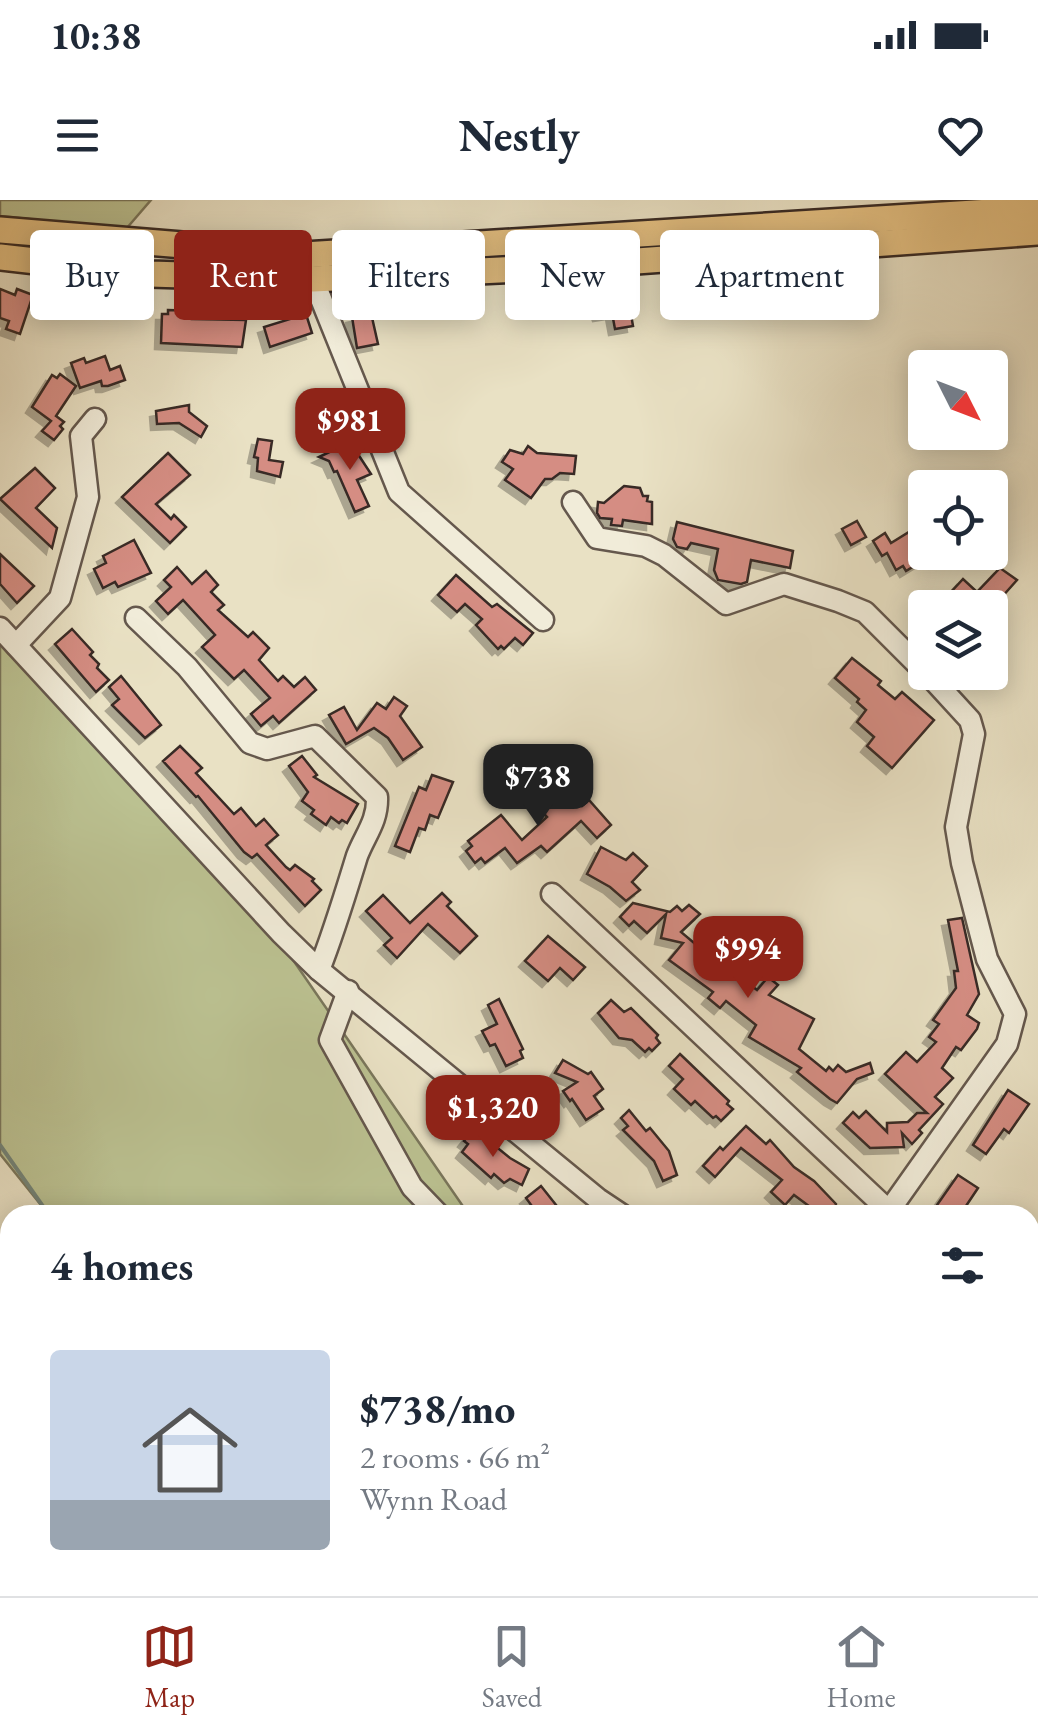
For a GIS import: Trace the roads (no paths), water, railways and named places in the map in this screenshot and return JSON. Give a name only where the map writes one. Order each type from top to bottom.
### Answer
[{"type":"main road","points":[[878,230],[1038,208]]},
{"type":"main road","points":[[0,230],[304,256],[660,241]]},
{"type":"main road","points":[[879,232],[1038,232]]},
{"type":"main road","points":[[0,258],[150,274],[314,279],[540,268],[660,255]]},
{"type":"street","points":[[314,279],[400,492],[543,620]]},
{"type":"street","points":[[16,645],[60,598],[88,497],[81,436],[95,419]]},
{"type":"street","points":[[573,502],[597,538],[646,546],[726,604],[784,584],[864,612],[908,655]]},
{"type":"street","points":[[136,618],[187,667],[250,743],[267,749],[315,736],[376,797],[377,814],[359,852],[319,970]]},
{"type":"street","points":[[0,628],[319,970],[607,1205]]},
{"type":"street","points":[[893,1205],[1007,1044],[1015,1014],[987,960],[956,827],[974,734],[970,720],[942,690]]},
{"type":"street","points":[[552,894],[879,1205]]},
{"type":"street","points":[[348,991],[330,1040],[412,1187],[429,1205]]},
{"type":"waterway","points":[[0,1145],[42,1205]]}]
